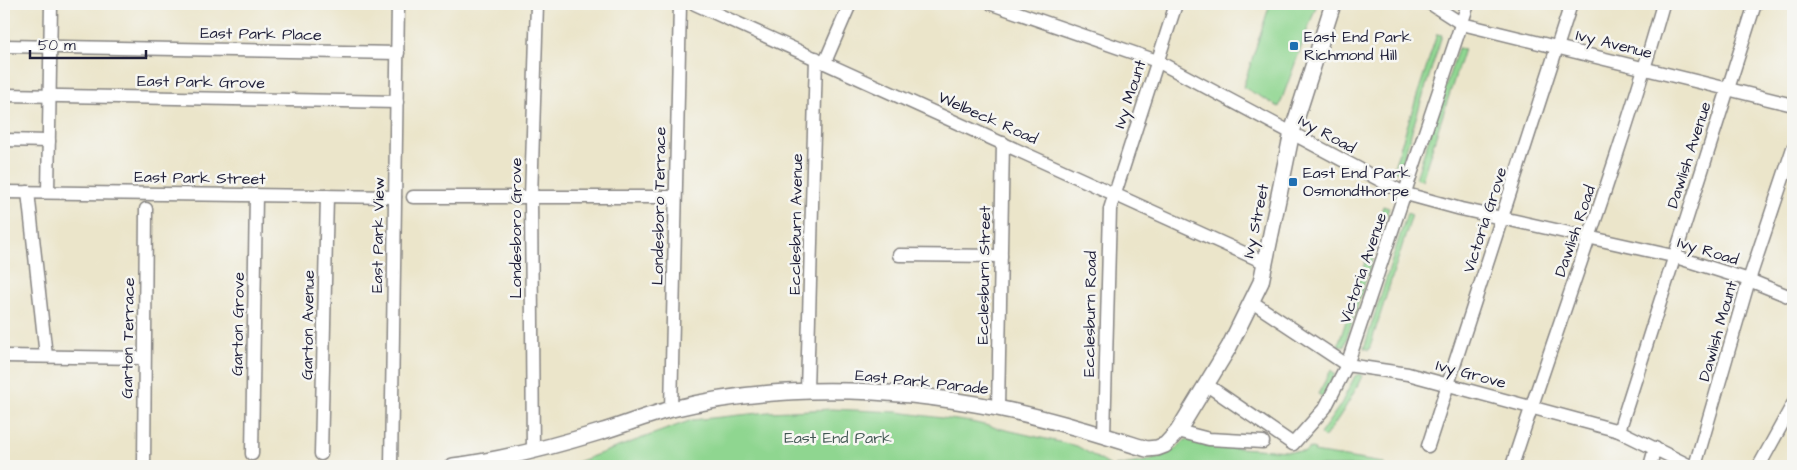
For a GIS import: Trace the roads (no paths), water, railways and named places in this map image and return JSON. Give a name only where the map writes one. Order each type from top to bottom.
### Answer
[{"type":"street","points":[[48,192],[51,4]]},
{"type":"street","name":"East Park View","points":[[391,466],[398,4]]},
{"type":"street","name":"Londesboro Grove","points":[[533,452],[531,198],[537,4]]},
{"type":"street","name":"Londesboro Terrace","points":[[671,410],[680,4]]},
{"type":"street","points":[[821,60],[850,4]]},
{"type":"street","name":"Ivy Mount","points":[[1115,194],[1176,4]]},
{"type":"street","name":"Ivy Street","points":[[1178,431],[1230,347],[1252,302],[1266,263],[1292,132],[1333,4]]},
{"type":"street","name":"Ivy Avenue","points":[[1431,4],[1462,24],[1793,105]]},
{"type":"street","name":"Victoria Avenue","points":[[1207,385],[1293,444],[1326,408],[1347,365],[1406,194],[1468,4]]},
{"type":"street","name":"Victoria Grove","points":[[1428,446],[1571,4]]},
{"type":"street","name":"Dawlish Road","points":[[1512,466],[1591,238],[1645,68],[1663,4]]},
{"type":"street","name":"Dawlish Avenue","points":[[1619,431],[1673,256],[1729,89],[1755,4]]},
{"type":"street","name":"Welbeck Road","points":[[701,5],[1266,263]]},
{"type":"street","name":"Ivy Road","points":[[997,5],[1157,61],[1406,194],[1673,256],[1749,280],[1793,298]]},
{"type":"street","name":"East Park Place","points":[[4,46],[398,53]]},
{"type":"street","name":"Ecclesburn Avenue","points":[[807,391],[821,60]]},
{"type":"street","name":"East Park Grove","points":[[4,95],[397,102]]},
{"type":"street","points":[[4,140],[49,141]]},
{"type":"street","name":"Ecclesburn Street","points":[[998,408],[1003,143]]},
{"type":"street","name":"Dawlish Mount","points":[[1695,466],[1749,280],[1793,148]]},
{"type":"street","name":"East Park Street","points":[[4,192],[395,197]]},
{"type":"street","points":[[28,192],[46,356]]},
{"type":"street","name":"Ecclesburn Road","points":[[1104,436],[1108,233],[1110,209],[1115,194]]},
{"type":"street","name":"Garton Grove","points":[[252,454],[256,195]]},
{"type":"street","name":"Garton Avenue","points":[[321,454],[327,196]]},
{"type":"street","points":[[413,197],[675,197]]},
{"type":"street","name":"Garton Terrace","points":[[144,466],[146,210]]},
{"type":"street","points":[[899,255],[1001,256]]},
{"type":"street","name":"Ivy Grove","points":[[1252,302],[1347,365],[1408,374],[1619,431],[1690,466]]},
{"type":"street","points":[[4,356],[144,358]]},
{"type":"street","name":"East Park Parade","points":[[453,466],[494,464],[671,410],[719,400],[807,391],[867,391],[998,408],[1147,448],[1157,448],[1173,439],[1178,431]]},
{"type":"street","points":[[1758,466],[1793,404]]},
{"type":"street","points":[[1178,431],[1209,439],[1263,442]]},
{"type":"street","points":[[1650,466],[1655,448]]},
{"type":"place","name":"East End Park Richmond Hill","points":[[1294,46]]},
{"type":"place","name":"East End Park Osmondthorpe","points":[[1293,182]]},
{"type":"park label","name":"East End Park","points":[[838,438]]}]
